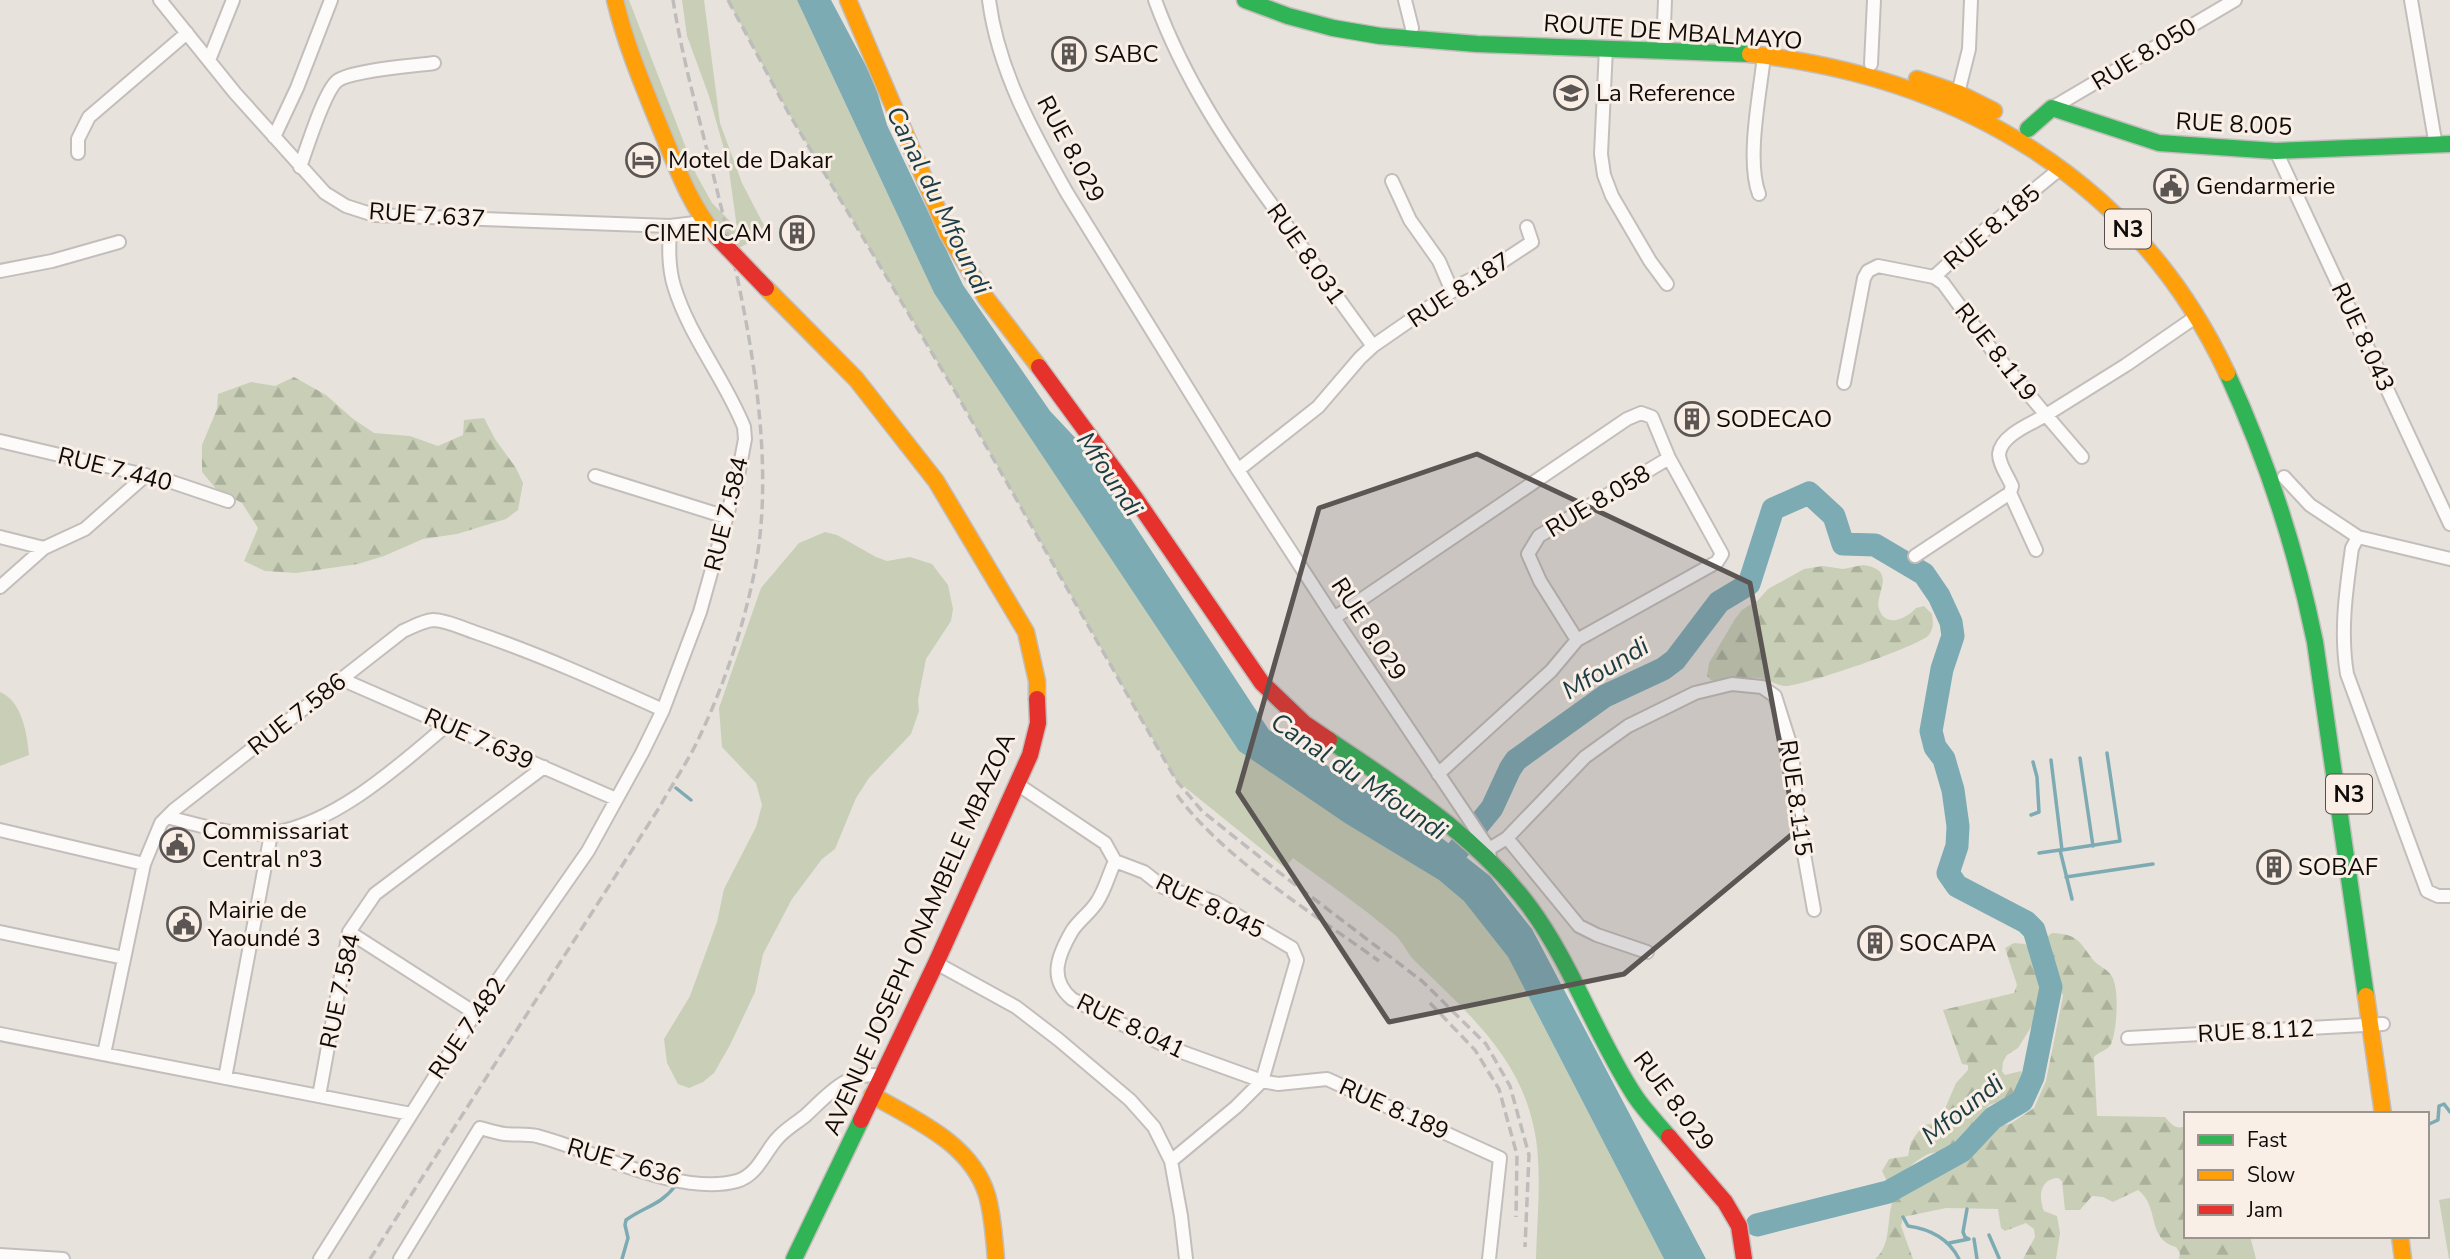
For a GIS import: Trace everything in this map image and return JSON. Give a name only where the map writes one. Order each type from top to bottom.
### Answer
[{"type":"main road","name":"AVENUE JOSEPH ONAMBELE MBAZOA","points":[[615,0],[625,39],[650,103],[688,195],[703,222],[856,379],[936,481],[1026,632],[1037,681],[1038,723],[1030,755],[936,963],[794,1259]]},
{"type":"main road","points":[[848,0],[898,121],[966,268],[1006,325],[1056,388],[1262,684],[1304,723],[1409,794],[1490,854]]},
{"type":"main road","name":"ROUTE DE MBALMAYO","points":[[1245,0],[1299,21],[1336,30],[1438,40],[1605,48],[1663,45],[1764,56],[1858,73],[1897,85],[1985,122],[2022,141],[2061,169],[2107,208],[2172,278],[2197,316],[2230,379],[2273,482],[2302,578],[2317,656],[2377,1024],[2383,1112]]},
{"type":"main road","name":"N3","points":[[1276,0],[1342,20],[1412,28],[1663,45],[1756,45],[1871,64],[1958,93],[2028,129],[2066,155],[2118,199],[2182,271],[2220,336],[2284,477],[2313,576],[2326,641],[2377,1024],[2396,1112]]},
{"type":"main road","points":[[2028,129],[2052,108]]},
{"type":"main road","name":"RUE 8.005","points":[[2052,108],[2159,143],[2276,150],[2443,145]]},
{"type":"main road","name":"RUE 8.029","points":[[1490,854],[1555,946],[1637,1099],[1725,1202],[1739,1226],[1744,1259]]},
{"type":"main road","points":[[872,1095],[948,1141],[973,1168],[984,1189],[991,1214],[996,1259]]},
{"type":"main road","points":[[2400,1238],[2403,1259]]},
{"type":"main road","points":[[2413,1238],[2416,1259]]},
{"type":"street","name":"RUE 7.637","points":[[160,0],[300,167],[325,193],[346,206],[374,215],[670,226],[703,222]]},
{"type":"street","points":[[209,60],[233,0]]},
{"type":"street","points":[[274,137],[297,88],[331,0]]},
{"type":"street","name":"RUE 8.029","points":[[989,0],[1000,51],[1021,106],[1067,193],[1238,470],[1490,854]]},
{"type":"street","name":"RUE 8.031","points":[[1155,0],[1175,51],[1225,139],[1373,346]]},
{"type":"street","points":[[1405,0],[1412,28]]},
{"type":"street","points":[[1663,45],[1665,0]]},
{"type":"street","points":[[1871,64],[1874,0]]},
{"type":"street","points":[[1958,93],[1969,48],[1970,0]]},
{"type":"street","name":"RUE 8.050","points":[[2052,108],[2235,0]]},
{"type":"street","points":[[2411,0],[2443,145]]},
{"type":"street","points":[[78,153],[78,139],[89,117],[187,33]]},
{"type":"street","points":[[1605,48],[1601,154],[1604,175],[1612,195],[1650,261],[1667,284]]},
{"type":"street","points":[[1759,194],[1754,180],[1753,156],[1764,56]]},
{"type":"street","points":[[300,167],[320,114],[336,82],[351,74],[434,63]]},
{"type":"street","name":"RUE 8.043","points":[[2276,150],[2450,524]]},
{"type":"street","name":"RUE 8.185","points":[[1844,383],[1864,278],[1868,271],[1878,266],[1934,277],[1986,229],[2061,169]]},
{"type":"street","points":[[1392,181],[1410,220],[1439,261],[1452,291]]},
{"type":"street","name":"RUE 7.584","points":[[616,799],[663,710],[700,612],[738,476],[745,439],[744,427],[674,285],[669,258],[670,226]]},
{"type":"street","name":"RUE 8.187","points":[[1373,346],[1452,291],[1532,242],[1527,227]]},
{"type":"street","points":[[0,271],[52,261],[119,242]]},
{"type":"street","name":"RUE 8.119","points":[[1934,277],[1943,283],[1992,350],[2046,415],[2197,316]]},
{"type":"street","points":[[1238,470],[1318,407],[1373,346]]},
{"type":"street","name":"RUE 8.058","points":[[1334,618],[1627,419],[1641,413],[1652,416],[1669,458],[1539,536],[1528,554],[1540,581],[1577,640]]},
{"type":"street","points":[[1916,556],[2010,493],[2012,486],[2002,467],[1999,454],[2004,442],[2046,415],[2082,457]]},
{"type":"street","name":"RUE 7.440","points":[[0,440],[146,475],[228,501]]},
{"type":"street","points":[[1438,774],[1551,671],[1577,640],[1717,562],[1722,554],[1669,458]]},
{"type":"street","points":[[0,587],[44,548],[85,529],[146,475]]},
{"type":"street","points":[[595,477],[726,517]]},
{"type":"street","points":[[2284,477],[2310,505],[2358,537],[2450,559]]},
{"type":"street","points":[[2010,493],[2036,550]]},
{"type":"street","points":[[0,537],[44,548]]},
{"type":"street","points":[[2358,537],[2352,548],[2343,625],[2347,674],[2427,891],[2438,896],[2450,896]]},
{"type":"street","name":"RUE 7.586","points":[[104,1054],[144,864],[161,823],[403,631],[435,620],[496,640],[593,678],[663,710]]},
{"type":"street","name":"RUE 7.639","points":[[341,679],[616,799]]},
{"type":"street","name":"RUE 8.115","points":[[1490,854],[1585,757],[1628,726],[1695,693],[1732,684],[1762,687],[1775,696],[1792,750],[1797,816],[1814,911]]},
{"type":"street","points":[[167,817],[211,828],[271,834],[305,824],[382,780],[447,725]]},
{"type":"street","name":"RUE 7.584","points":[[319,1096],[349,932],[375,894],[544,767]]},
{"type":"street","points":[[1017,784],[1105,843],[1115,861]]},
{"type":"street","name":"RUE 7.482","points":[[320,1259],[475,1013],[588,851],[616,799]]},
{"type":"street","points":[[0,830],[144,864]]},
{"type":"street","points":[[225,1078],[271,834]]},
{"type":"street","points":[[1507,838],[1579,926],[1597,935],[1647,951]]},
{"type":"street","name":"RUE 8.045","points":[[1115,861],[1144,872],[1163,887],[1216,903],[1292,948],[1297,960],[1262,1081]]},
{"type":"street","name":"RUE 8.041","points":[[1115,861],[1099,900],[1073,930],[1060,956],[1055,975],[1062,991],[1072,999],[1168,1047],[1262,1081]]},
{"type":"street","points":[[0,932],[124,958]]},
{"type":"street","points":[[349,932],[475,1013]]},
{"type":"street","points":[[936,963],[1016,1007],[1130,1100],[1154,1128],[1171,1161],[1186,1259]]},
{"type":"street","name":"RUE 8.112","points":[[2128,1038],[2377,1024]]},
{"type":"street","points":[[0,1034],[411,1114]]},
{"type":"street","name":"RUE 7.636","points":[[400,1259],[480,1128],[502,1134],[534,1135],[626,1167],[684,1181],[724,1184],[741,1180],[756,1170],[780,1135],[840,1084],[870,1074],[881,1076]]},
{"type":"street","name":"RUE 8.189","points":[[1262,1081],[1278,1084],[1327,1079],[1498,1156],[1501,1162],[1489,1259]]},
{"type":"street","points":[[1171,1161],[1236,1107],[1262,1081]]},
{"type":"street","points":[[0,1255],[63,1259]]},
{"type":"highlighted area","points":[[1477,454],[1750,583],[1796,831],[1624,974],[1389,1022],[1238,792],[1319,508]]},
{"type":"green space","points":[[615,0],[629,0],[696,174],[712,203],[737,228],[728,163],[709,96],[687,36],[682,0],[704,0],[720,123],[742,183],[768,233],[731,252],[716,236]]},
{"type":"green space","points":[[728,0],[797,0],[934,293],[1239,751],[1345,823],[1439,880],[1465,901],[1508,957],[1664,1259],[1536,1259],[1539,1187],[1535,1133],[1523,1092],[1512,1070],[1483,1030],[1383,925],[1293,858],[1285,868],[1176,780],[956,393],[788,112]]},
{"type":"green space","points":[[294,377],[326,395],[374,433],[410,436],[438,446],[463,435],[464,420],[484,418],[523,483],[518,510],[506,519],[457,534],[423,539],[358,564],[296,573],[265,571],[244,561],[258,528],[242,503],[217,490],[202,472],[202,445],[217,409],[218,394],[251,382],[275,386]]},
{"type":"green space","points":[[825,532],[837,535],[887,561],[910,557],[932,564],[948,585],[953,609],[951,621],[926,659],[918,700],[919,711],[911,734],[869,778],[856,798],[835,849],[822,859],[792,899],[763,954],[755,992],[714,1073],[689,1088],[678,1084],[667,1063],[664,1039],[690,996],[717,922],[724,889],[756,827],[762,805],[756,783],[722,747],[719,708],[761,588],[799,543]]},
{"type":"green space","points":[[1863,565],[1874,568],[1883,577],[1878,603],[1882,615],[1886,619],[1897,620],[1924,606],[1932,614],[1933,622],[1929,635],[1884,656],[1836,673],[1786,686],[1763,679],[1717,681],[1707,676],[1709,663],[1735,619],[1768,589],[1804,569],[1823,566],[1843,569]]},
{"type":"green space","points":[[0,692],[14,703],[18,710],[25,728],[29,755],[0,766]]},
{"type":"green space","points":[[2052,933],[2068,935],[2078,941],[2114,981],[2117,1009],[2113,1038],[2109,1046],[2094,1057],[2097,1116],[2165,1117],[2174,1126],[2184,1126],[2184,1238],[2251,1238],[2256,1259],[2179,1259],[2180,1253],[2176,1247],[2160,1237],[2149,1205],[2138,1190],[2113,1202],[2092,1196],[2080,1210],[2065,1210],[2062,1181],[2058,1178],[2047,1181],[2041,1194],[2044,1211],[2057,1216],[2060,1233],[2056,1259],[2023,1259],[2035,1237],[2034,1229],[2026,1223],[2005,1231],[2001,1228],[1998,1209],[1946,1208],[1903,1217],[1901,1226],[1913,1259],[1875,1259],[1884,1247],[1893,1200],[1929,1170],[1960,1161],[1996,1126],[2010,1124],[2034,1108],[2046,1081],[2063,996],[2047,942]]},
{"type":"green space","points":[[2014,943],[2025,944],[2034,953],[2041,995],[2033,1024],[2018,1048],[2007,1055],[2003,1062],[2002,1071],[2005,1075],[2021,1071],[2025,1078],[2019,1095],[1989,1105],[1954,1148],[1928,1154],[1894,1180],[1887,1181],[1882,1171],[1889,1159],[1908,1156],[1911,1142],[1923,1125],[1936,1123],[1956,1083],[1968,1070],[1968,1065],[1962,1064],[1943,1010],[2014,993],[2017,985],[2005,948]]},
{"type":"green space","points":[[2450,1198],[2450,1259],[2449,1259],[2439,1200]]},
{"type":"water","points":[[797,0],[831,0],[874,81],[887,125],[963,285],[1050,411],[1082,445],[1269,730],[1429,828],[1490,876],[1532,929],[1706,1259],[1664,1259],[1508,957],[1464,901],[1439,880],[1345,823],[1239,751],[934,293]]},
{"type":"waterway","name":"Mfoundi","points":[[1437,854],[1448,862],[1492,808],[1516,760],[1605,696],[1663,669],[1675,660],[1719,602],[1749,584],[1773,509],[1809,493],[1834,516],[1843,544],[1875,545],[1924,574],[1939,596],[1951,622],[1953,636],[1942,669],[1931,731],[1935,747],[1944,759],[1953,790],[1958,826],[1957,846],[1948,873],[1957,886],[2026,922],[2034,930],[2051,987],[2033,1077],[2022,1101],[1993,1118],[1962,1151],[1888,1192],[1757,1225]]},
{"type":"waterway","points":[[2051,760],[2062,850],[2120,841],[2107,753]]},
{"type":"waterway","points":[[2080,758],[2093,846]]},
{"type":"waterway","points":[[2031,815],[2039,812],[2037,777],[2033,762]]},
{"type":"waterway","points":[[676,788],[691,800]]},
{"type":"waterway","points":[[2039,853],[2060,850],[2072,899]]},
{"type":"waterway","points":[[2066,877],[2153,864]]},
{"type":"waterway","points":[[2429,1124],[2438,1120],[2439,1106],[2444,1104],[2450,1112]]},
{"type":"waterway","points":[[622,1259],[628,1238],[626,1220],[658,1202],[676,1185]]},
{"type":"waterway","points":[[1949,1243],[1969,1239],[1963,1232],[1967,1209]]},
{"type":"waterway","points":[[1903,1217],[1908,1226],[1931,1232],[1944,1241],[1959,1259]]},
{"type":"waterway","points":[[1989,1235],[1999,1258]]},
{"type":"waterway","points":[[1974,1239],[1977,1259]]},
{"type":"railway","points":[[370,1259],[659,808],[694,748],[722,685],[749,596],[761,528],[763,479],[755,379],[738,280],[687,70],[673,0]]},
{"type":"railway","points":[[728,0],[788,112],[956,393],[1176,780],[1202,811],[1422,981],[1486,1044],[1510,1086],[1529,1155],[1525,1247]]},
{"type":"railway","points":[[1177,795],[1197,819],[1244,863],[1379,961]]},
{"type":"railway","points":[[1430,1003],[1475,1050],[1499,1089],[1517,1155],[1516,1217]]},
{"type":"traffic: fast","points":[[1245,0],[1288,16],[1333,28],[1380,36],[1477,44],[1750,54]]},
{"type":"traffic: fast","points":[[2028,129],[2052,108],[2159,143],[2276,151],[2450,144]]},
{"type":"traffic: fast","points":[[2227,373],[2279,505],[2315,642],[2366,996]]},
{"type":"traffic: fast","points":[[1329,740],[1436,815],[1486,857],[1508,880],[1544,928],[1635,1096],[1669,1137]]},
{"type":"traffic: fast","points":[[794,1259],[861,1120]]},
{"type":"traffic: slow","points":[[615,0],[636,67],[679,173],[691,199],[716,236]]},
{"type":"traffic: slow","points":[[848,0],[948,234],[986,298],[1039,367]]},
{"type":"traffic: slow","points":[[1750,54],[1826,66],[1899,86],[1968,114],[2032,149],[2091,193],[2143,245],[2189,305],[2227,373]]},
{"type":"traffic: slow","points":[[1917,79],[1958,93],[1994,111]]},
{"type":"traffic: slow","points":[[766,288],[856,379],[936,481],[1026,632],[1037,681],[1037,699]]},
{"type":"traffic: slow","points":[[2366,996],[2383,1112]]},
{"type":"traffic: slow","points":[[872,1095],[940,1135],[968,1161],[987,1195],[996,1259]]},
{"type":"traffic: slow","points":[[2400,1238],[2403,1259]]},
{"type":"traffic: jam","points":[[716,236],[766,288]]},
{"type":"traffic: jam","points":[[1039,367],[1135,498],[1262,683],[1304,723],[1329,740]]},
{"type":"traffic: jam","points":[[861,1120],[1030,755],[1038,723],[1037,699]]},
{"type":"traffic: jam","points":[[1669,1137],[1725,1202],[1739,1226],[1744,1259]]},
{"type":"place","name":"SABC","points":[[1069,54]]},
{"type":"place","name":"La Reference","points":[[1571,93]]},
{"type":"place","name":"Motel de Dakar","points":[[643,160]]},
{"type":"place","name":"Gendarmerie","points":[[2171,186]]},
{"type":"place","name":"CIMENCAM","points":[[797,233]]},
{"type":"place","name":"SODECAO","points":[[1692,419]]},
{"type":"place","name":"Commissariat Central n°3","points":[[177,845]]},
{"type":"place","name":"SOBAF","points":[[2274,867]]},
{"type":"place","name":"Mairie de Yaoundé 3","points":[[184,924]]},
{"type":"place","name":"SOCAPA","points":[[1875,943]]},
{"type":"water label","name":"Canal du Mfoundi","points":[[939,200]]},
{"type":"water label","name":"Canal du Mfoundi","points":[[1359,776]]}]
